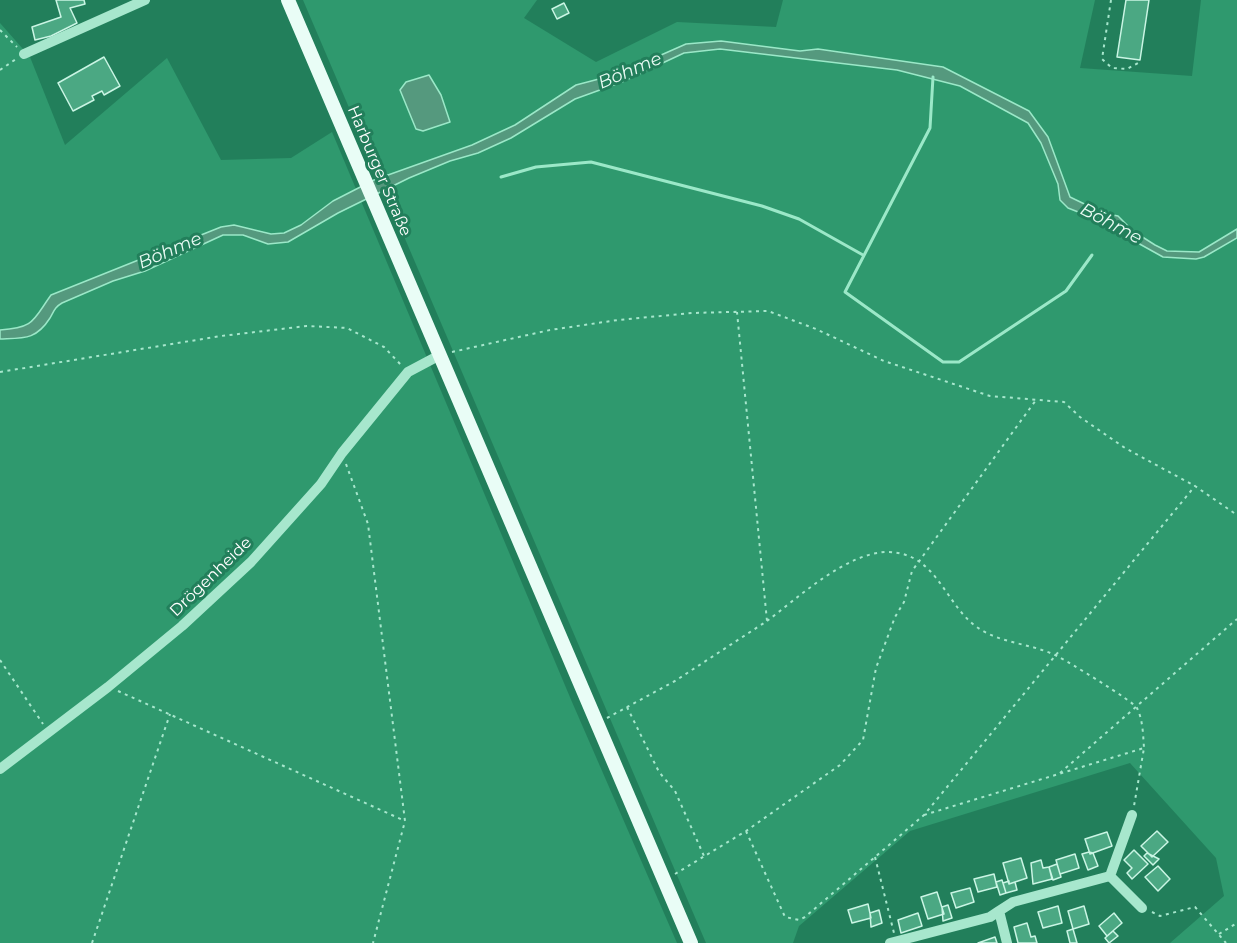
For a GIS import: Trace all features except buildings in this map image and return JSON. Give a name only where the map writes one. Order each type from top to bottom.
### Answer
[{"type":"main road","name":"Harburger Straße","points":[[288,0],[691,943]]},
{"type":"street","points":[[24,54],[143,0]]},
{"type":"street","points":[[408,372],[440,355]]},
{"type":"street","name":"Drögenheide","points":[[0,769],[108,687],[182,626],[251,562],[321,484],[342,453],[408,372]]},
{"type":"street","points":[[1110,876],[1132,815]]},
{"type":"street","points":[[1110,876],[1142,908]]},
{"type":"street","points":[[893,942],[990,917],[1013,902],[1110,876]]},
{"type":"street","points":[[999,911],[1007,943]]},
{"type":"path","points":[[1112,0],[1102,58],[1112,68],[1127,69],[1138,63]]},
{"type":"path","points":[[0,30],[24,54],[0,70]]},
{"type":"path","points":[[440,355],[550,330],[681,314],[768,311],[816,329],[884,361],[990,396],[1064,402],[1080,417],[1125,448],[1195,486],[1237,515]]},
{"type":"path","points":[[737,312],[767,621]]},
{"type":"path","points":[[0,372],[221,336],[307,326],[347,328],[384,347],[408,372]]},
{"type":"path","points":[[664,880],[746,831],[840,765],[863,740],[876,668],[895,618],[904,602],[912,571],[1036,400]]},
{"type":"path","points":[[342,453],[368,524],[405,821],[372,943]]},
{"type":"path","points":[[746,831],[785,917],[799,920],[924,814],[1195,486]]},
{"type":"path","points":[[598,722],[675,681],[767,621],[819,582],[862,556],[890,552],[920,561],[940,580],[967,620],[984,631],[1015,645],[1055,655],[1136,706],[1142,722],[1144,748],[1132,815]]},
{"type":"path","points":[[1058,774],[1237,619]]},
{"type":"path","points":[[0,660],[48,731]]},
{"type":"path","points":[[108,687],[405,821]]},
{"type":"path","points":[[627,707],[659,772],[675,791],[705,857]]},
{"type":"path","points":[[92,943],[170,714]]},
{"type":"path","points":[[924,814],[1144,748]]},
{"type":"path","points":[[875,856],[893,942]]},
{"type":"path","points":[[1142,908],[1160,916],[1196,907],[1226,943]]},
{"type":"path","points":[[1219,934],[1237,922]]},
{"type":"shaded area","points":[[303,0],[537,0],[524,18],[596,62],[677,22],[776,27],[783,0],[1095,0],[1080,68],[1192,76],[1201,0],[1237,0],[1237,943],[1170,943],[1224,896],[1216,858],[1130,763],[910,831],[799,926],[793,943],[706,943]]},
{"type":"shaded area","points":[[0,23],[30,57],[65,145],[167,58],[221,160],[291,158],[332,132],[572,702],[677,943],[0,943]]},
{"type":"water","name":"Böhme","points":[[721,41],[800,51],[818,49],[943,67],[1029,111],[1048,137],[1070,197],[1103,213],[1118,216],[1133,231],[1167,251],[1199,252],[1237,229],[1237,238],[1204,257],[1196,259],[1163,257],[1091,217],[1068,208],[1060,200],[1058,184],[1041,143],[1028,123],[960,86],[897,70],[720,49],[684,53],[622,82],[575,99],[511,138],[478,153],[450,161],[409,178],[338,213],[288,242],[268,244],[243,235],[223,235],[145,271],[113,281],[62,303],[45,325],[34,334],[23,338],[0,339],[0,330],[20,327],[32,321],[51,295],[221,227],[234,225],[271,234],[284,233],[301,225],[333,201],[374,180],[472,145],[515,125],[576,85],[618,74],[686,44]]},
{"type":"water","points":[[429,75],[441,95],[450,122],[423,131],[416,129],[400,90],[406,82]]},
{"type":"waterway","points":[[933,77],[930,128],[845,292],[943,362],[959,362],[1066,291],[1092,255]]},
{"type":"waterway","points":[[501,177],[536,167],[591,162],[762,206],[799,219],[863,255]]}]
